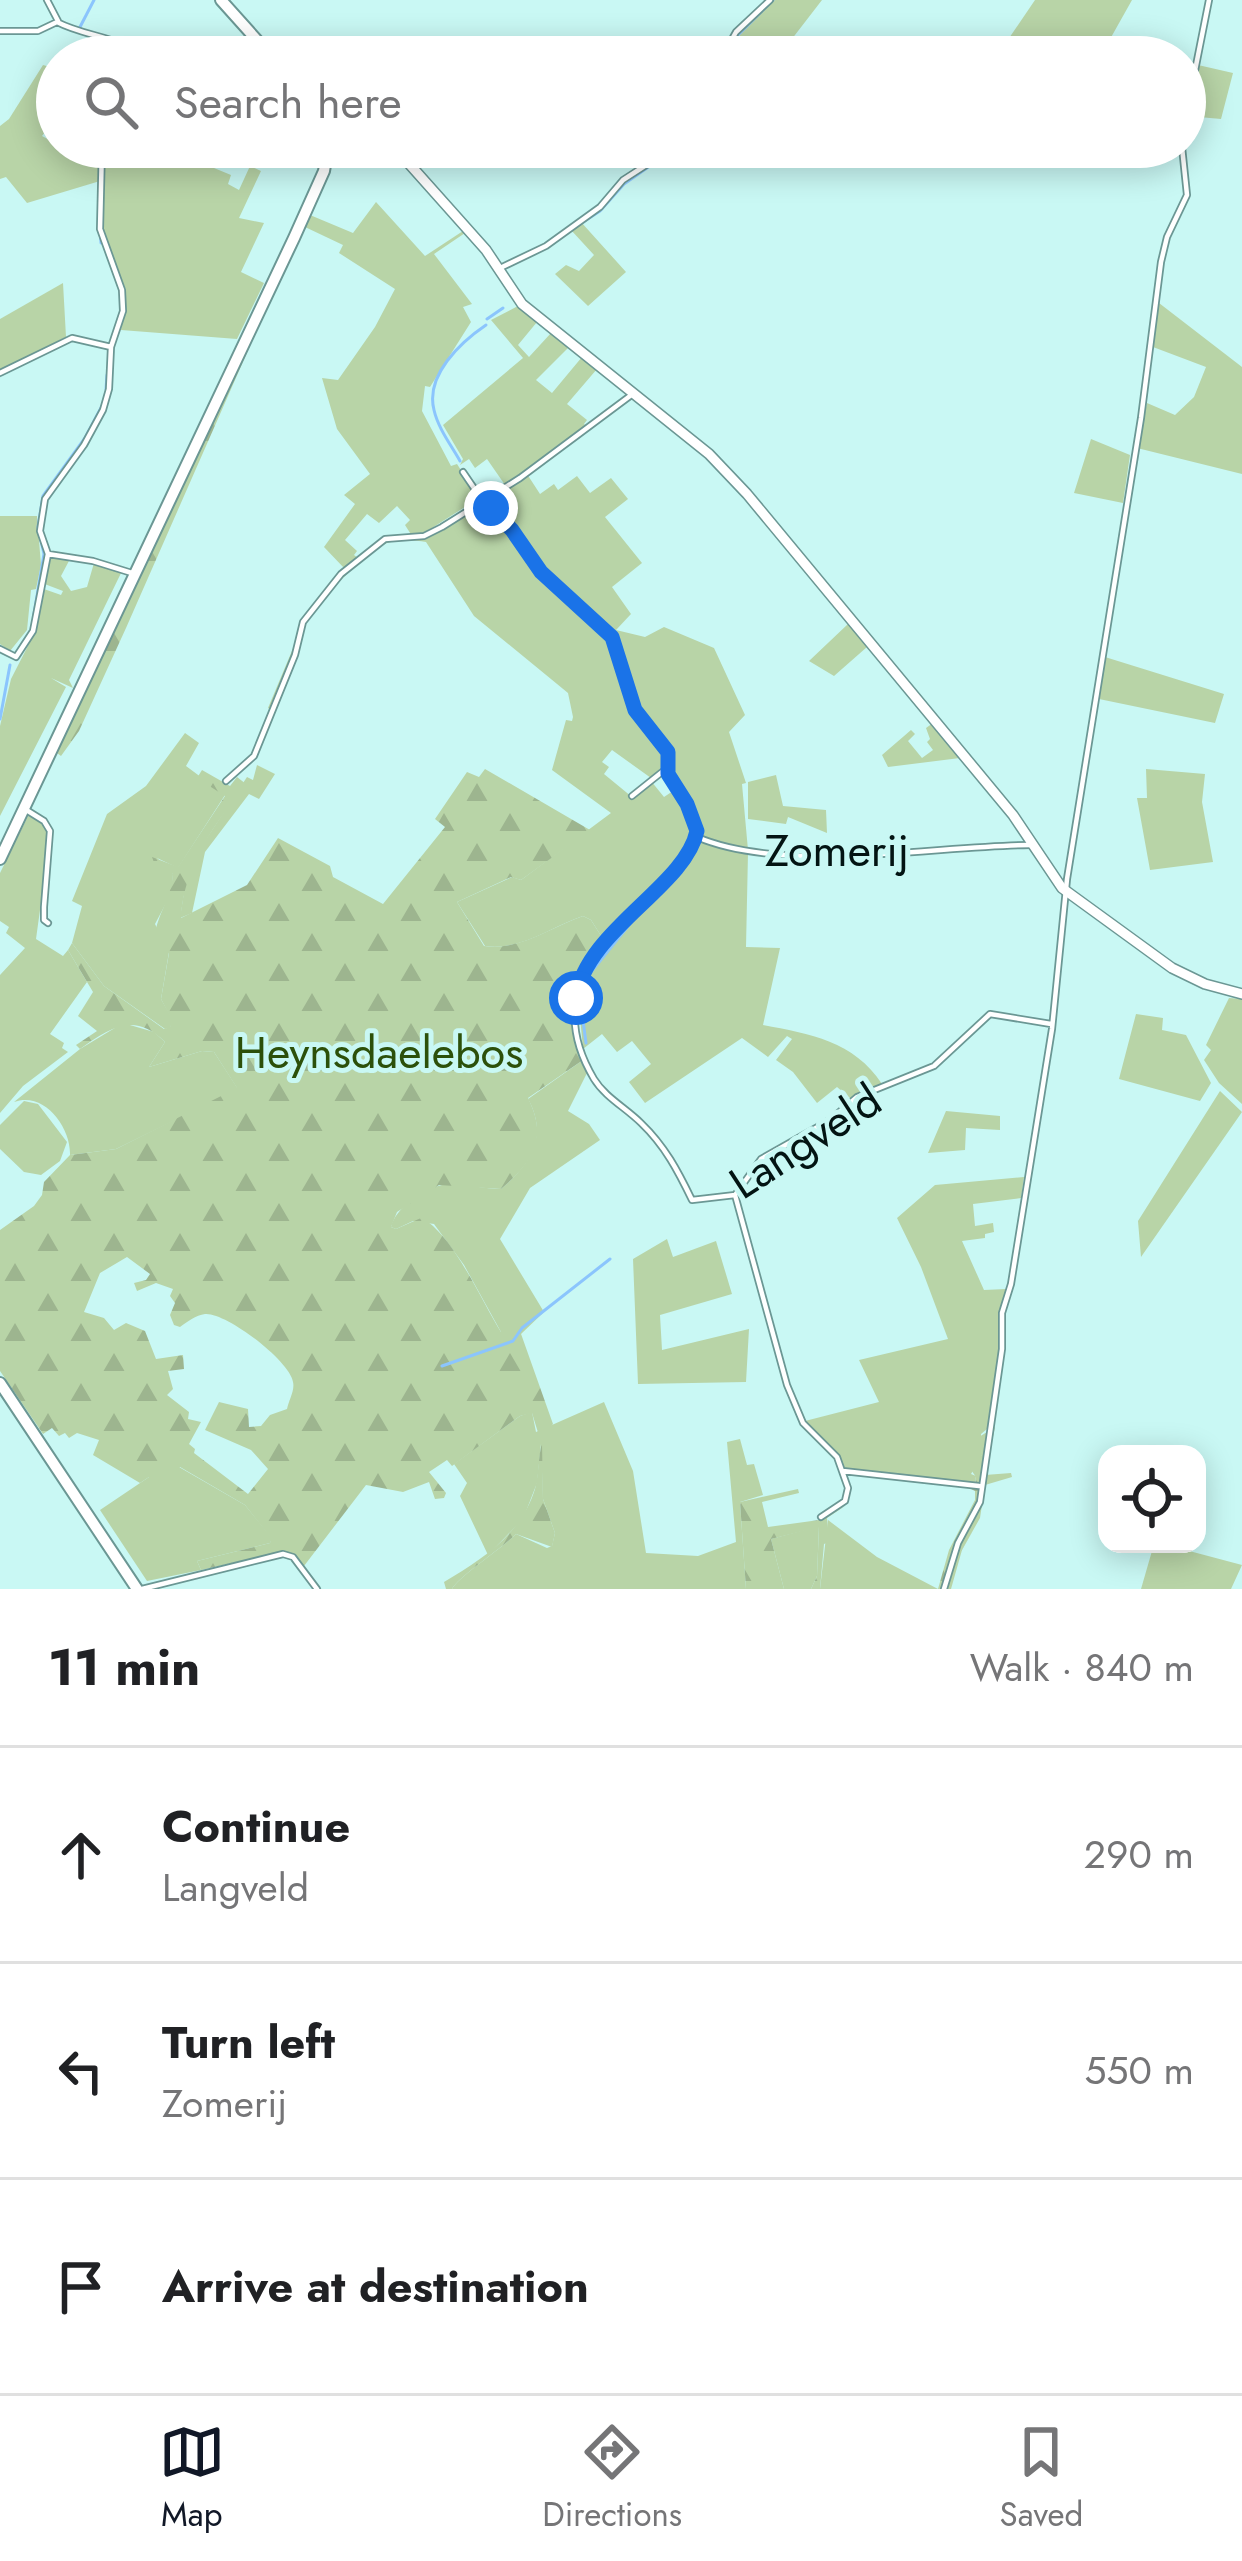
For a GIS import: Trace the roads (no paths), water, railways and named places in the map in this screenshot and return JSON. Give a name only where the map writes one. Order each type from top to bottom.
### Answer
[{"type":"main road","points":[[221,0],[253,36]]},
{"type":"main road","points":[[1,854],[324,168]]},
{"type":"main road","points":[[3,1387],[140,1589]]},
{"type":"street","points":[[46,0],[57,22],[93,36]]},
{"type":"street","points":[[734,36],[770,0]]},
{"type":"street","points":[[1202,36],[1209,0]]},
{"type":"street","points":[[0,31],[38,31],[57,22]]},
{"type":"street","points":[[0,649],[16,657],[31,636],[48,554],[40,531],[45,500],[103,410],[109,388],[111,347],[124,299],[100,230],[101,168]]},
{"type":"street","points":[[409,168],[455,215],[527,309],[709,454],[738,483],[981,775],[1066,892],[1172,968],[1242,994]]},
{"type":"street","points":[[498,269],[546,246],[600,207],[623,180],[642,168]]},
{"type":"street","points":[[944,1589],[958,1543],[979,1508],[1002,1349],[1002,1312],[1011,1284],[1052,1024],[1066,892],[1115,561],[1141,418],[1163,248],[1187,195],[1184,168]]},
{"type":"street","points":[[0,373],[72,338],[111,347]]},
{"type":"street","points":[[226,781],[254,756],[297,649],[303,622],[328,587],[383,540],[428,535],[547,459],[633,394]]},
{"type":"street","name":"Zomerij","points":[[464,472],[541,572],[611,635],[635,710],[668,752],[668,768],[692,814],[697,837],[752,852],[870,856],[1034,845]]},
{"type":"street","points":[[48,554],[135,574]]},
{"type":"street","points":[[632,796],[668,768]]},
{"type":"street","points":[[24,808],[50,830],[44,907],[48,923]]},
{"type":"street","name":"Langveld","points":[[697,837],[677,870],[634,910],[584,971],[577,990],[576,1018],[582,1051],[595,1082],[662,1145],[682,1173],[692,1199],[735,1195],[761,1159],[830,1120],[856,1096],[931,1068],[990,1014],[1052,1024]]},
{"type":"street","points":[[735,1195],[794,1403],[806,1427],[835,1454],[848,1488],[845,1502],[821,1517]]},
{"type":"street","points":[[843,1471],[980,1486]]},
{"type":"street","points":[[140,1589],[287,1554],[317,1589]]},
{"type":"waterway","points":[[80,27],[94,0]]},
{"type":"waterway","points":[[737,36],[773,0]]},
{"type":"waterway","points":[[583,222],[647,168]]},
{"type":"waterway","points":[[99,209],[101,243]]},
{"type":"waterway","points":[[487,319],[503,308]]},
{"type":"waterway","points":[[460,461],[436,417],[435,384],[456,350],[486,325]]},
{"type":"waterway","points":[[106,389],[107,375]]},
{"type":"waterway","points":[[34,614],[44,554],[38,527],[43,496],[103,404]]},
{"type":"waterway","points":[[491,505],[513,526],[534,558]]},
{"type":"waterway","points":[[543,570],[570,597]]},
{"type":"waterway","points":[[615,636],[618,649]]},
{"type":"waterway","points":[[0,719],[10,665]]},
{"type":"waterway","points":[[624,669],[641,716]]},
{"type":"waterway","points":[[670,751],[672,777]]},
{"type":"waterway","points":[[677,785],[698,826]]},
{"type":"waterway","points":[[655,894],[681,872],[699,841]]},
{"type":"waterway","points":[[587,977],[641,910]]},
{"type":"waterway","points":[[580,998],[586,1043]]},
{"type":"waterway","points":[[442,1366],[513,1341],[522,1328],[610,1259]]},
{"type":"park label","name":"Heynsdaelebos","points":[[379,1052]]}]
